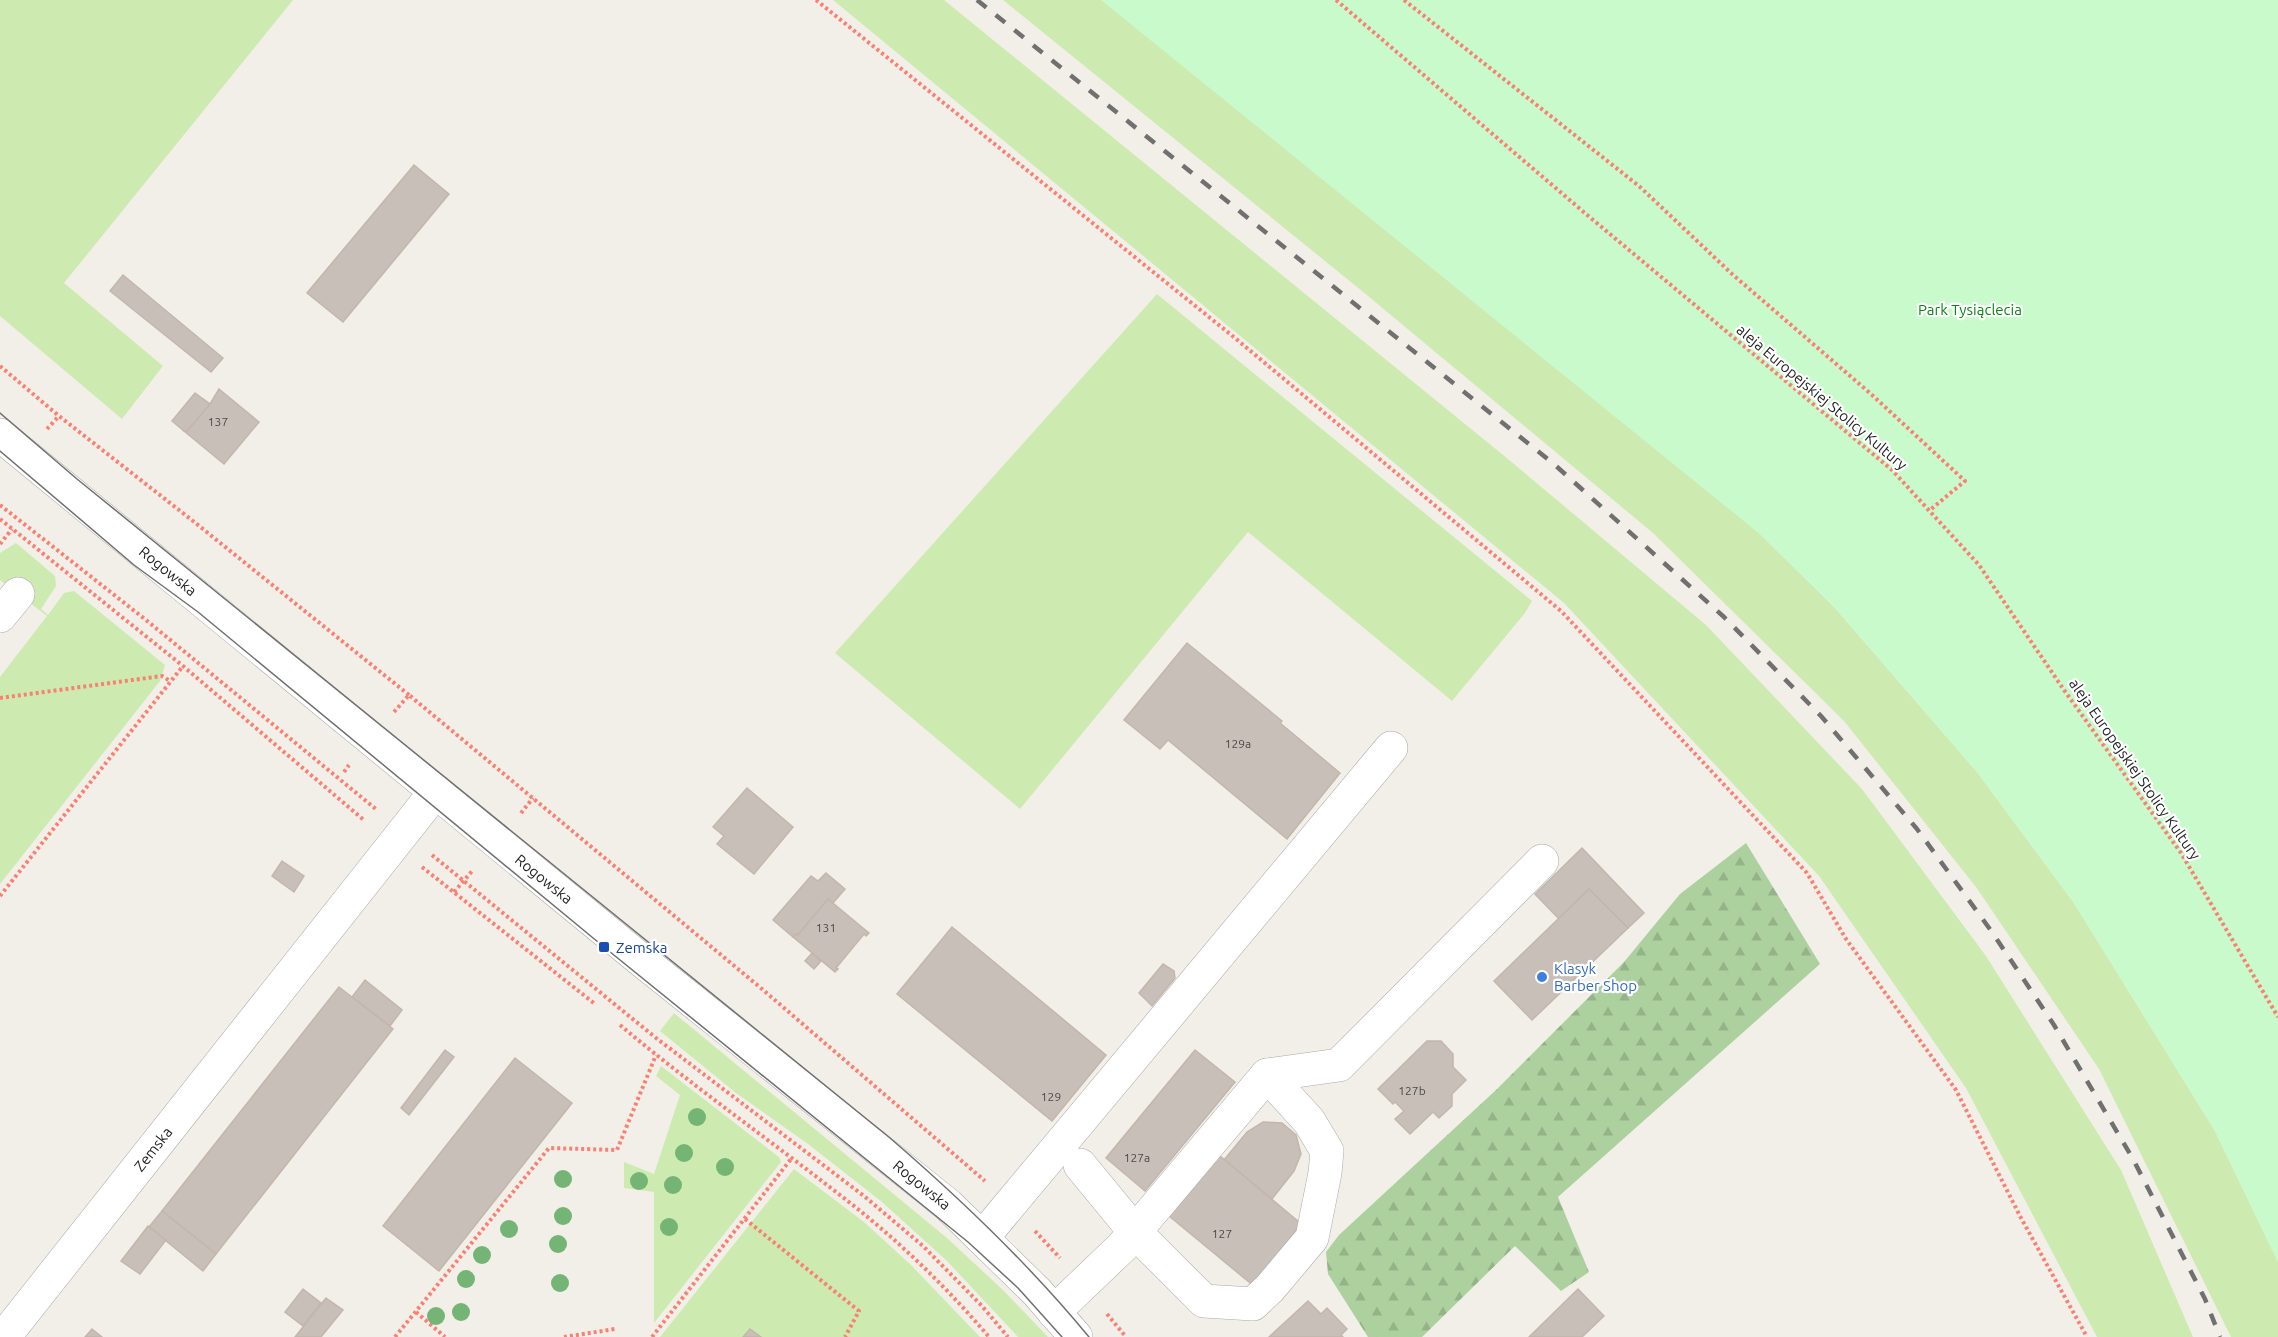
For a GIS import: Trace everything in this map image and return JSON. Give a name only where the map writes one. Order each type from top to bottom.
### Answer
[{"type":"street","name":"Rogowska","points":[[0,435],[948,1205],[1076,1337]]},
{"type":"street","points":[[982,1238],[1391,748]]},
{"type":"street","name":"Zemska","points":[[4,1337],[436,791]]},
{"type":"street","points":[[1054,1312],[1084,1285],[1134,1232],[1267,1075],[1339,1065],[1542,861]]},
{"type":"street","points":[[1080,1165],[1134,1232],[1204,1302],[1253,1304],[1270,1288],[1312,1238],[1327,1151],[1309,1122],[1267,1075]]},
{"type":"path","points":[[816,0],[1235,338],[1561,611],[1807,873],[1846,939],[1956,1090],[2021,1218],[2087,1337]]},
{"type":"path","name":"aleja Europejskiej Stolicy Kultury","points":[[1336,0],[1586,214],[1892,470],[1930,510],[1979,565],[2064,690],[2181,853],[2278,1017]]},
{"type":"path","points":[[1404,0],[1639,186],[1732,274],[1871,394],[1965,481],[1930,510]]},
{"type":"path","points":[[0,366],[58,416],[193,521],[409,695],[762,989],[1010,1204],[1084,1285],[1126,1337]]},
{"type":"path","points":[[0,505],[146,620],[385,817]]},
{"type":"path","points":[[0,519],[183,666],[369,824]]},
{"type":"path","points":[[0,544],[12,529]]},
{"type":"path","points":[[0,896],[183,666]]},
{"type":"path","points":[[0,698],[162,676],[170,681]]},
{"type":"path","points":[[393,714],[409,695]]},
{"type":"path","points":[[329,789],[333,784]]},
{"type":"path","points":[[430,853],[656,1038],[864,1196],[923,1246],[982,1306],[1008,1337]]},
{"type":"path","points":[[421,866],[595,1004]]},
{"type":"path","points":[[620,1025],[656,1056],[859,1210],[906,1250],[989,1337]]},
{"type":"path","points":[[395,1337],[549,1148],[617,1150],[656,1056]]},
{"type":"path","points":[[652,1337],[791,1159]]},
{"type":"path","points":[[745,1219],[860,1311],[845,1337]]},
{"type":"path","points":[[416,1312],[445,1337]]},
{"type":"path","points":[[564,1337],[615,1329]]},
{"type":"green space","points":[[0,0],[293,0],[64,283],[163,366],[122,419],[0,316]]},
{"type":"green space","points":[[833,0],[944,0],[1508,459],[1706,625],[1862,789],[1986,956],[2121,1170],[2193,1337],[2097,1337],[1966,1088],[1819,876],[1564,603]]},
{"type":"green space","points":[[1003,0],[1173,0],[1761,535],[1835,608],[1977,772],[2074,903],[2215,1131],[2278,1262],[2278,1337],[2231,1337],[2099,1069],[1976,887],[1844,721],[1653,533],[1362,291]]},
{"type":"green space","name":"Park Tysiąclecia","points":[[1101,0],[2278,0],[2278,1262],[2215,1131],[2074,903],[1977,772],[1835,608],[1761,535]]},
{"type":"green space","points":[[1157,294],[1532,601],[1525,613],[1452,701],[1248,532],[1020,809],[835,653]]},
{"type":"green space","points":[[16,543],[55,576],[56,586],[41,609],[48,615],[64,593],[74,591],[165,665],[160,681],[0,884],[0,677],[47,616],[0,580],[0,553]]},
{"type":"green space","points":[[1746,843],[1820,964],[1558,1197],[1589,1272],[1561,1291],[1515,1246],[1422,1337],[1368,1337],[1328,1274],[1326,1252],[1339,1235],[1496,1090],[1624,962],[1680,894]]},
{"type":"green space","points":[[674,1013],[947,1238],[1004,1291],[1048,1337],[1018,1337],[947,1261],[882,1202],[808,1144],[736,1093],[660,1031]]},
{"type":"green space","points":[[661,1066],[779,1157],[781,1162],[654,1323],[654,1192],[624,1188],[624,1162],[654,1174],[680,1095],[656,1076]]},
{"type":"green space","points":[[794,1169],[864,1222],[911,1265],[980,1337],[761,1337],[750,1329],[743,1337],[660,1337]]},
{"type":"building","points":[[414,165],[449,194],[343,322],[307,293]]},
{"type":"building","points":[[123,275],[223,358],[211,372],[110,291]]},
{"type":"building","points":[[219,389],[259,422],[224,464],[184,431],[187,431],[210,404]]},
{"type":"building","points":[[195,393],[210,404],[187,431],[184,431],[172,421]]},
{"type":"building","points":[[1187,643],[1282,721],[1280,723],[1340,773],[1287,839],[1168,740],[1160,749],[1124,720]]},
{"type":"building","points":[[747,788],[793,827],[754,874],[717,844],[724,836],[713,827]]},
{"type":"building","points":[[1582,848],[1644,913],[1628,928],[1589,889],[1559,919],[1535,894]]},
{"type":"building","points":[[282,861],[304,876],[294,892],[272,876]]},
{"type":"building","points":[[826,873],[845,889],[833,903],[828,899],[798,935],[793,937],[773,920],[811,876],[818,881]]},
{"type":"building","points":[[1589,889],[1628,928],[1532,1020],[1494,981]]},
{"type":"building","points":[[828,899],[869,933],[866,936],[864,934],[835,972],[793,937],[798,935]]},
{"type":"building","points":[[952,927],[1106,1055],[1052,1121],[897,994]]},
{"type":"building","points":[[812,953],[821,961],[814,969],[805,961]]},
{"type":"building","points":[[1163,964],[1174,971],[1175,978],[1152,1006],[1139,993]]},
{"type":"building","points":[[365,980],[402,1010],[390,1026],[352,997]]},
{"type":"building","points":[[339,987],[393,1029],[216,1254],[162,1211]]},
{"type":"building","points":[[1427,1041],[1441,1041],[1453,1054],[1453,1067],[1466,1080],[1452,1094],[1452,1106],[1439,1118],[1433,1112],[1410,1134],[1395,1119],[1404,1111],[1378,1089]]},
{"type":"building","points":[[445,1050],[454,1057],[409,1115],[401,1108]]},
{"type":"building","points":[[1195,1050],[1235,1082],[1145,1191],[1106,1158]]},
{"type":"building","points":[[515,1058],[572,1103],[439,1271],[383,1226]]},
{"type":"building","points":[[1263,1122],[1282,1123],[1296,1135],[1301,1154],[1294,1171],[1272,1199],[1224,1160],[1247,1132]]},
{"type":"building","points":[[1220,1156],[1305,1227],[1255,1287],[1169,1216]]},
{"type":"building","points":[[162,1211],[216,1254],[203,1271],[149,1227]]},
{"type":"building","points":[[148,1226],[166,1240],[140,1274],[121,1261]]},
{"type":"building","points":[[303,1289],[321,1303],[303,1326],[285,1312]]},
{"type":"building","points":[[1578,1289],[1604,1316],[1582,1337],[1529,1337]]},
{"type":"building","points":[[326,1298],[343,1310],[321,1337],[295,1337]]},
{"type":"building","points":[[1308,1301],[1321,1314],[1327,1308],[1347,1329],[1341,1335],[1343,1337],[1269,1337]]},
{"type":"building","points":[[92,1329],[102,1337],[85,1337]]},
{"type":"building","points":[[750,1329],[761,1337],[743,1337]]},
{"type":"tram line","points":[[0,413],[77,479],[890,1138],[994,1233],[1089,1337]]},
{"type":"tram line","points":[[0,451],[134,565],[198,612],[604,947],[968,1242],[1018,1288],[1062,1337]]},
{"type":"railway","points":[[977,0],[1555,465],[1724,617],[1821,716],[1917,829],[1992,932],[2054,1025],[2133,1159],[2205,1299],[2220,1337]]},
{"type":"place","name":"Zemska","points":[[604,947]]},
{"type":"place","name":"Klasyk Barber Shop","points":[[1542,977]]}]
